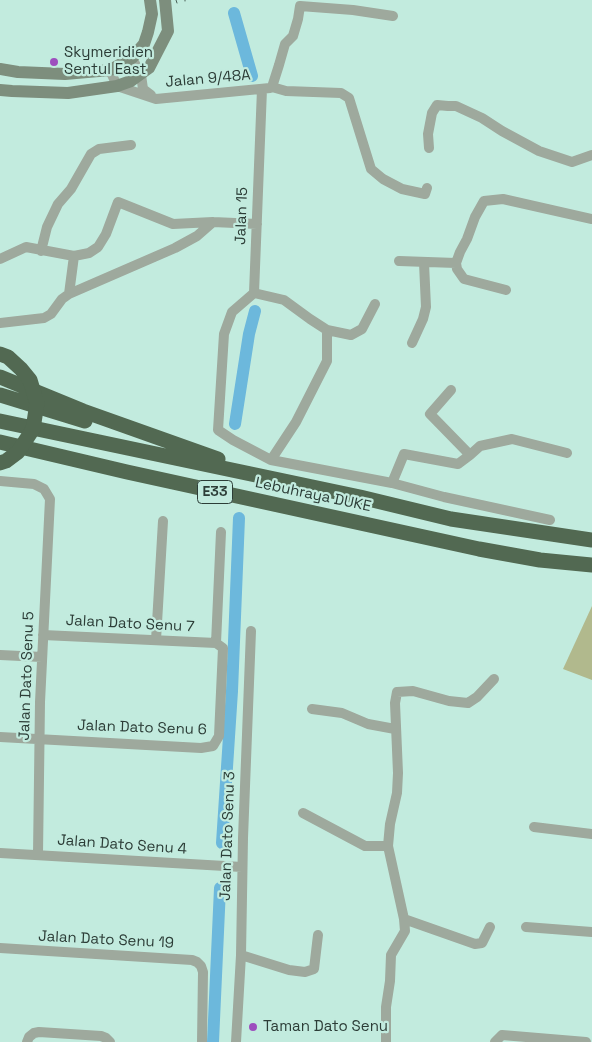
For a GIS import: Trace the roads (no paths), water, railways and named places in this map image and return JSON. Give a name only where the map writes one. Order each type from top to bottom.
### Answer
[{"type":"highway","points":[[0,354],[21,368],[30,380],[37,403],[33,429],[18,452],[6,461],[0,462]]},
{"type":"highway","points":[[0,377],[83,411],[274,478]]},
{"type":"highway","points":[[0,395],[274,478]]},
{"type":"highway","name":"Lebuhraya DUKE","points":[[4,422],[274,478],[451,519],[546,527],[592,540]]},
{"type":"highway","name":"Lebuhraya DUKE","points":[[0,444],[44,452],[479,549],[540,560],[592,565]]},
{"type":"main road","points":[[0,70],[65,74],[110,70],[132,58],[144,44],[152,14],[150,0]]},
{"type":"main road","points":[[0,90],[68,93],[118,86],[141,75],[149,68],[168,31],[165,0]]},
{"type":"street","name":"Jalan 15","points":[[254,293],[267,88],[281,60],[284,44],[292,36],[300,6],[353,10],[393,16]]},
{"type":"street","name":"Jalan 9/48A","points":[[132,58],[141,75],[143,89],[156,99]]},
{"type":"street","points":[[110,70],[118,86]]},
{"type":"street","name":"Jalan 9/48A","points":[[118,86],[156,99],[267,88],[286,92],[341,93],[349,98],[372,169],[389,183],[402,189],[425,194],[427,188]]},
{"type":"street","points":[[429,148],[428,134],[432,112],[437,105],[456,106],[482,118],[540,151],[572,162],[592,155]]},
{"type":"street","points":[[41,251],[48,227],[58,204],[71,189],[91,154],[99,149],[131,145]]},
{"type":"street","points":[[506,290],[464,279],[457,269],[456,263],[460,252],[484,201],[503,199],[592,219]]},
{"type":"street","points":[[0,259],[26,247],[74,256],[89,253],[98,248],[106,234],[118,202],[173,224],[213,222],[257,224]]},
{"type":"street","points":[[0,322],[8,323],[44,318],[69,294],[175,248],[197,236],[213,222]]},
{"type":"street","points":[[69,294],[74,256]]},
{"type":"street","points":[[399,261],[456,263]]},
{"type":"street","points":[[412,343],[425,314],[424,263]]},
{"type":"street","points":[[375,304],[362,329],[351,335],[327,330],[284,300],[254,293],[232,312],[224,334],[218,430],[271,460],[392,483],[546,527]]},
{"type":"street","points":[[271,460],[296,422],[326,361],[327,330]]},
{"type":"street","points":[[451,390],[430,414],[470,455]]},
{"type":"street","points":[[392,483],[404,454],[458,464],[480,446],[512,439],[566,453]]},
{"type":"street","name":"Jalan Dato Senu 5","points":[[0,481],[34,484],[44,489],[50,499],[42,657],[38,854]]},
{"type":"street","points":[[156,640],[163,521]]},
{"type":"street","name":"Jalan Dato Senu 6","points":[[0,737],[201,748],[213,746],[219,736],[223,648],[216,643],[221,532]]},
{"type":"street","name":"Jalan Dato Senu 3","points":[[236,1042],[241,955],[242,867],[251,631]]},
{"type":"street","name":"Jalan Dato Senu 7","points":[[43,635],[216,643]]},
{"type":"street","points":[[0,655],[42,657]]},
{"type":"street","points":[[386,1042],[386,1007],[391,955],[404,931],[404,919],[388,846],[398,780],[395,729],[397,692],[414,691],[449,701],[468,703],[494,679]]},
{"type":"street","points":[[312,709],[342,712],[368,724],[395,729]]},
{"type":"street","points":[[303,813],[365,846],[388,846]]},
{"type":"street","points":[[534,827],[592,834]]},
{"type":"street","name":"Jalan Dato Senu 4","points":[[0,853],[242,867]]},
{"type":"street","points":[[404,919],[475,944],[482,943],[490,927]]},
{"type":"street","points":[[526,926],[592,932]]},
{"type":"street","points":[[241,955],[289,970],[305,972],[314,969],[318,934]]},
{"type":"street","name":"Jalan Dato Senu 19","points":[[0,948],[192,960],[197,962],[203,972],[202,1042]]},
{"type":"street","points":[[30,1038],[40,1032],[100,1036],[110,1042]]},
{"type":"street","points":[[495,1042],[502,1035],[586,1042]]},
{"type":"waterway","points":[[234,13],[252,76]]},
{"type":"waterway","points":[[235,424],[249,334],[255,311]]},
{"type":"waterway","points":[[222,843],[232,691],[239,518]]},
{"type":"waterway","points":[[213,1042],[220,888]]},
{"type":"place","name":"Skymeridien Sentul East","points":[[54,62]]},
{"type":"place","name":"Taman Dato Senu","points":[[253,1027]]}]
